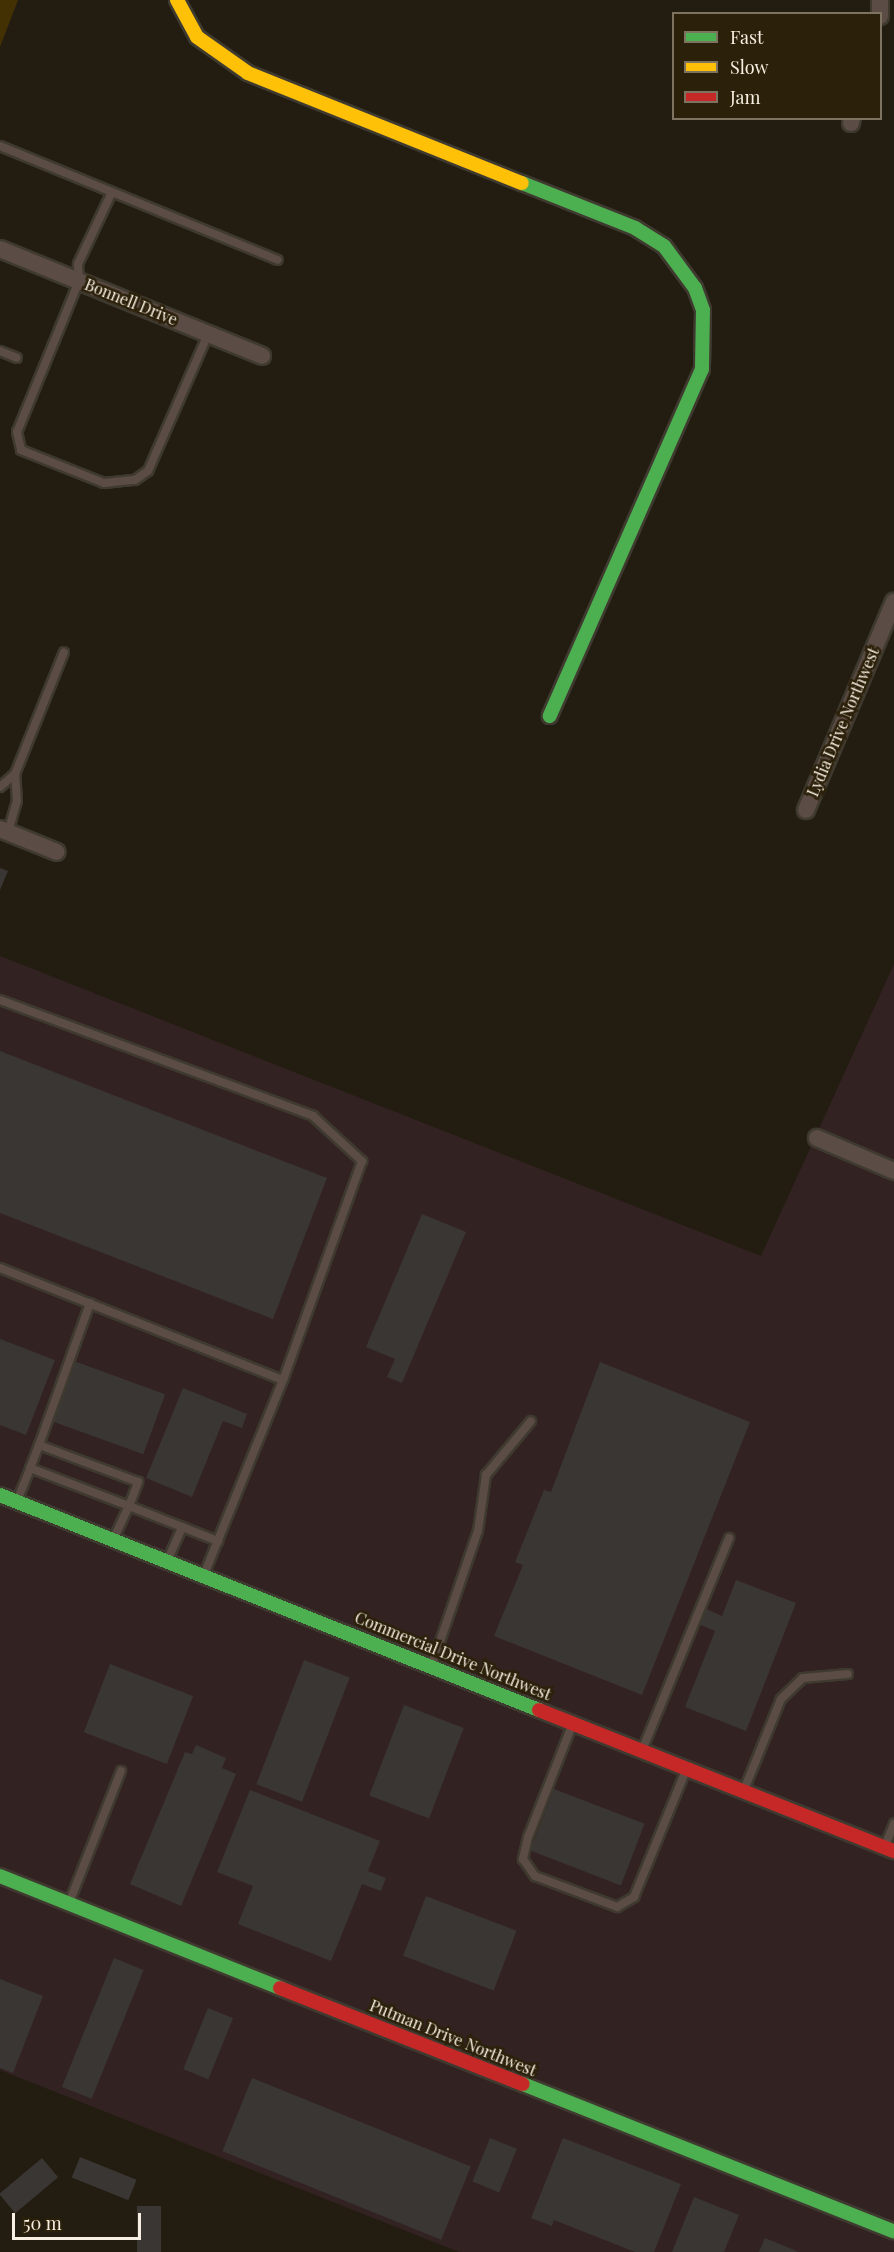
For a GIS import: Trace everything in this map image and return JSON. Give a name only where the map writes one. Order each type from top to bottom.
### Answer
[{"type":"street","points":[[177,0],[197,37],[248,73],[635,228],[664,246],[695,288],[703,310],[702,369],[550,716]]},
{"type":"street","name":"Bonnell Drive","points":[[0,249],[262,356]]},
{"type":"street","name":"Lydia Drive Northwest","points":[[806,810],[894,602]]},
{"type":"street","points":[[4,830],[57,852]]},
{"type":"street","points":[[817,1138],[894,1171]]},
{"type":"street","name":"Commercial Drive Northwest","points":[[0,1495],[889,1849]]},
{"type":"street","name":"Putman Drive Northwest","points":[[0,1876],[894,2232]]},
{"type":"lane","points":[[0,146],[278,260]]},
{"type":"lane","points":[[112,192],[78,264],[79,281],[17,432],[21,450],[104,483],[135,480],[148,471],[208,334]]},
{"type":"lane","points":[[0,351],[17,358]]},
{"type":"lane","points":[[4,830],[17,801],[15,774],[64,652]]},
{"type":"lane","points":[[0,787],[15,774]]},
{"type":"lane","points":[[0,1000],[313,1116],[362,1161],[284,1380],[204,1576]]},
{"type":"lane","points":[[0,1268],[284,1380]]},
{"type":"lane","points":[[17,1502],[90,1303]]},
{"type":"lane","points":[[432,1666],[478,1531],[486,1475],[514,1436],[531,1421]]},
{"type":"lane","points":[[39,1445],[138,1482],[113,1540]]},
{"type":"lane","points":[[30,1468],[218,1541]]},
{"type":"lane","points":[[167,1561],[182,1527]]},
{"type":"lane","points":[[642,1749],[729,1538]]},
{"type":"lane","points":[[744,1790],[781,1699],[803,1678],[848,1674]]},
{"type":"lane","points":[[574,1722],[528,1837],[523,1859],[535,1876],[617,1907],[634,1897],[687,1767]]},
{"type":"lane","points":[[69,1903],[121,1771]]},
{"type":"lane","points":[[889,1849],[894,1824]]},
{"type":"shaded area","points":[[0,0],[18,0],[0,47]]},
{"type":"shaded area","points":[[0,956],[761,1256],[894,964],[894,2252],[459,2252],[0,2070]]},
{"type":"building","points":[[0,868],[8,871],[0,890]]},
{"type":"building","points":[[0,1051],[327,1178],[273,1319],[0,1213]]},
{"type":"building","points":[[422,1214],[466,1232],[402,1383],[387,1377],[395,1359],[366,1347]]},
{"type":"building","points":[[0,1339],[55,1360],[26,1435],[0,1425]]},
{"type":"building","points":[[74,1361],[165,1394],[143,1454],[52,1421]]},
{"type":"building","points":[[600,1362],[750,1422],[642,1695],[494,1636],[523,1565],[515,1562],[544,1490],[551,1492]]},
{"type":"building","points":[[183,1388],[247,1414],[242,1428],[223,1421],[192,1497],[146,1478]]},
{"type":"building","points":[[736,1580],[796,1603],[746,1731],[685,1707],[715,1631],[698,1624],[704,1608],[722,1616]]},
{"type":"building","points":[[304,1660],[350,1678],[302,1802],[256,1784]]},
{"type":"building","points":[[110,1664],[193,1696],[167,1764],[84,1732]]},
{"type":"building","points":[[404,1705],[464,1728],[429,1818],[369,1796]]},
{"type":"building","points":[[196,1745],[226,1758],[222,1768],[236,1774],[181,1906],[130,1884],[185,1752],[192,1754]]},
{"type":"building","points":[[554,1789],[645,1824],[621,1885],[530,1851]]},
{"type":"building","points":[[250,1790],[380,1841],[368,1871],[386,1878],[381,1891],[362,1884],[331,1961],[238,1924],[253,1886],[217,1872]]},
{"type":"building","points":[[426,1896],[517,1931],[494,1991],[403,1956]]},
{"type":"building","points":[[114,1958],[144,1970],[92,2099],[62,2087]]},
{"type":"building","points":[[0,1979],[43,1996],[13,2073],[0,2068]]},
{"type":"building","points":[[208,2008],[233,2018],[208,2079],[183,2069]]},
{"type":"building","points":[[252,2078],[471,2166],[441,2240],[222,2151]]},
{"type":"building","points":[[490,2138],[517,2149],[499,2192],[472,2182]]},
{"type":"building","points":[[563,2138],[681,2184],[654,2252],[635,2252],[554,2220],[552,2226],[531,2218]]},
{"type":"building","points":[[80,2157],[137,2180],[128,2200],[72,2177]]},
{"type":"building","points":[[42,2158],[58,2177],[15,2213],[0,2193]]},
{"type":"building","points":[[694,2197],[739,2215],[724,2252],[672,2252]]},
{"type":"building","points":[[137,2206],[161,2206],[161,2252],[137,2252]]},
{"type":"building","points":[[765,2238],[799,2252],[759,2252]]},
{"type":"traffic: fast","points":[[522,183],[635,228],[664,246],[695,288],[703,310],[702,369],[550,716]]},
{"type":"traffic: fast","points":[[0,1495],[539,1710]]},
{"type":"traffic: fast","points":[[0,1876],[280,1988]]},
{"type":"traffic: fast","points":[[523,2084],[894,2232]]},
{"type":"traffic: slow","points":[[177,0],[197,37],[248,73],[522,183]]},
{"type":"traffic: jam","points":[[539,1710],[894,1851]]},
{"type":"traffic: jam","points":[[280,1988],[523,2084]]}]
